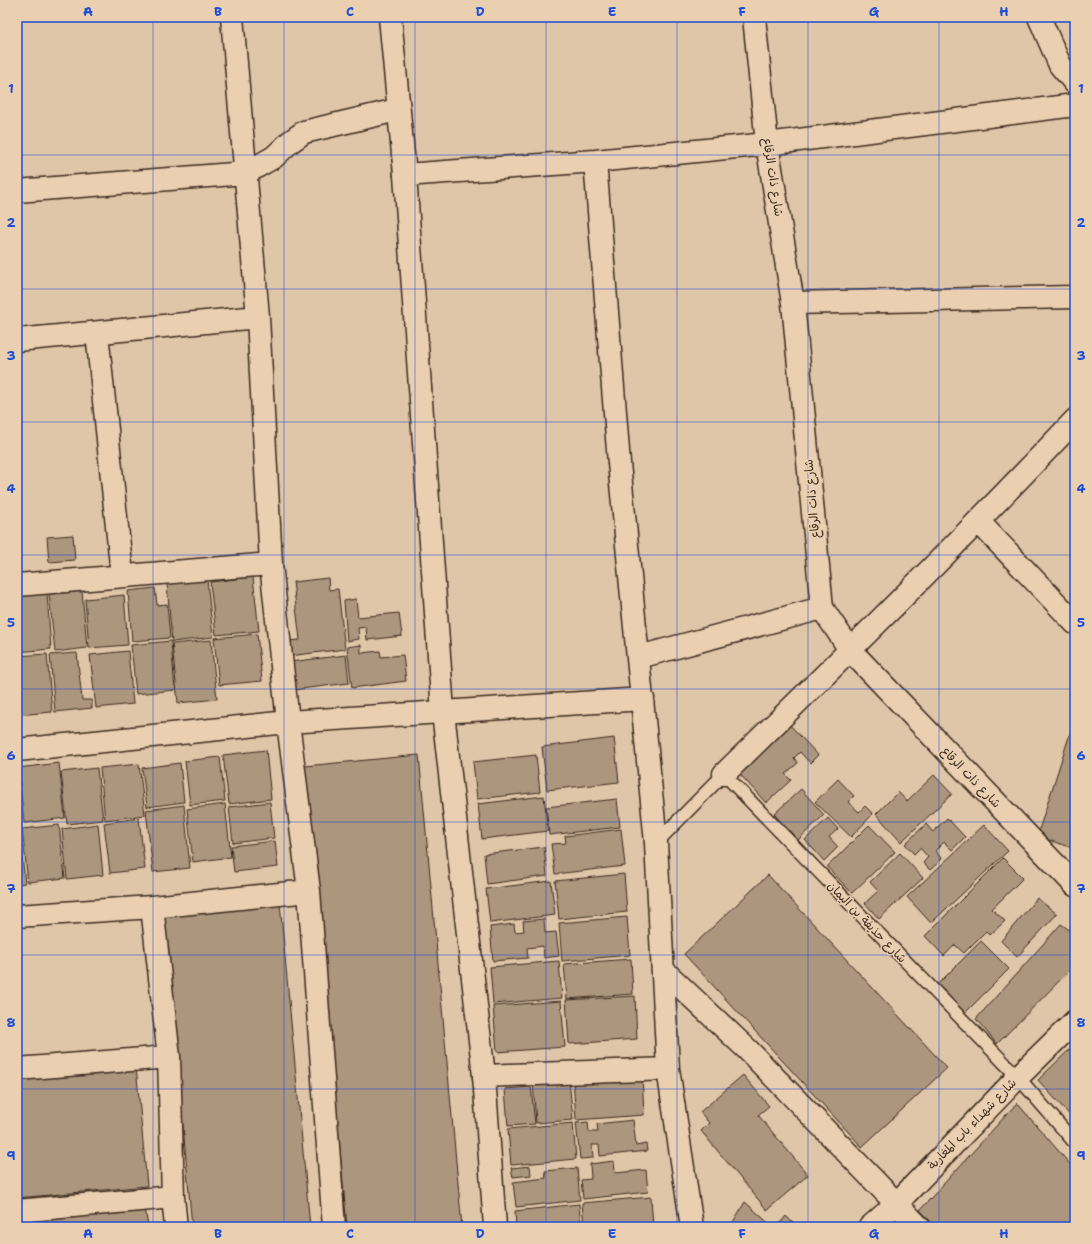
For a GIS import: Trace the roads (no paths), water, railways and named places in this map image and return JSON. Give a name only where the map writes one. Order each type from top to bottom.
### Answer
[{"type":"street","points":[[232,17],[258,317],[272,564],[288,722],[309,891],[334,1227]]},
{"type":"street","points":[[390,17],[405,175],[443,712],[484,1076],[495,1227]]},
{"type":"street","name":"شارع ذات الرقاع","points":[[754,17],[767,144],[793,303],[822,608],[851,651],[1075,884]]},
{"type":"street","points":[[1039,17],[1060,65],[1075,83]]},
{"type":"street","points":[[405,175],[595,161],[767,144],[1075,105]]},
{"type":"street","points":[[17,190],[246,173],[274,157],[290,142],[304,132],[398,110]]},
{"type":"street","points":[[595,161],[618,464],[639,657],[656,843],[668,1069],[692,1227]]},
{"type":"street","points":[[793,303],[1075,297]]},
{"type":"street","points":[[17,340],[97,334],[258,317]]},
{"type":"street","points":[[97,334],[122,575]]},
{"type":"street","points":[[724,774],[851,651],[979,522],[1075,420]]},
{"type":"street","points":[[979,522],[1075,623]]},
{"type":"street","points":[[17,585],[122,575],[272,564]]},
{"type":"street","points":[[639,657],[822,608]]},
{"type":"street","points":[[17,750],[288,722],[643,699]]},
{"type":"street","points":[[17,916],[152,907],[309,891]]},
{"type":"street","points":[[152,907],[169,1057],[173,1197],[176,1227]]},
{"type":"street","points":[[663,970],[748,1050],[920,1227]]},
{"type":"street","name":"شارع شهداء باب المغاربة","points":[[870,1227],[896,1204],[1018,1077],[1075,1022]]},
{"type":"street","points":[[17,1069],[169,1057]]},
{"type":"street","points":[[484,1076],[668,1069]]},
{"type":"street","points":[[17,1211],[173,1197]]},
{"type":"lane","points":[[656,843],[724,774]]},
{"type":"lane","name":"شارع حذيفة بن اليمان","points":[[724,774],[1018,1077],[1075,1142]]}]
